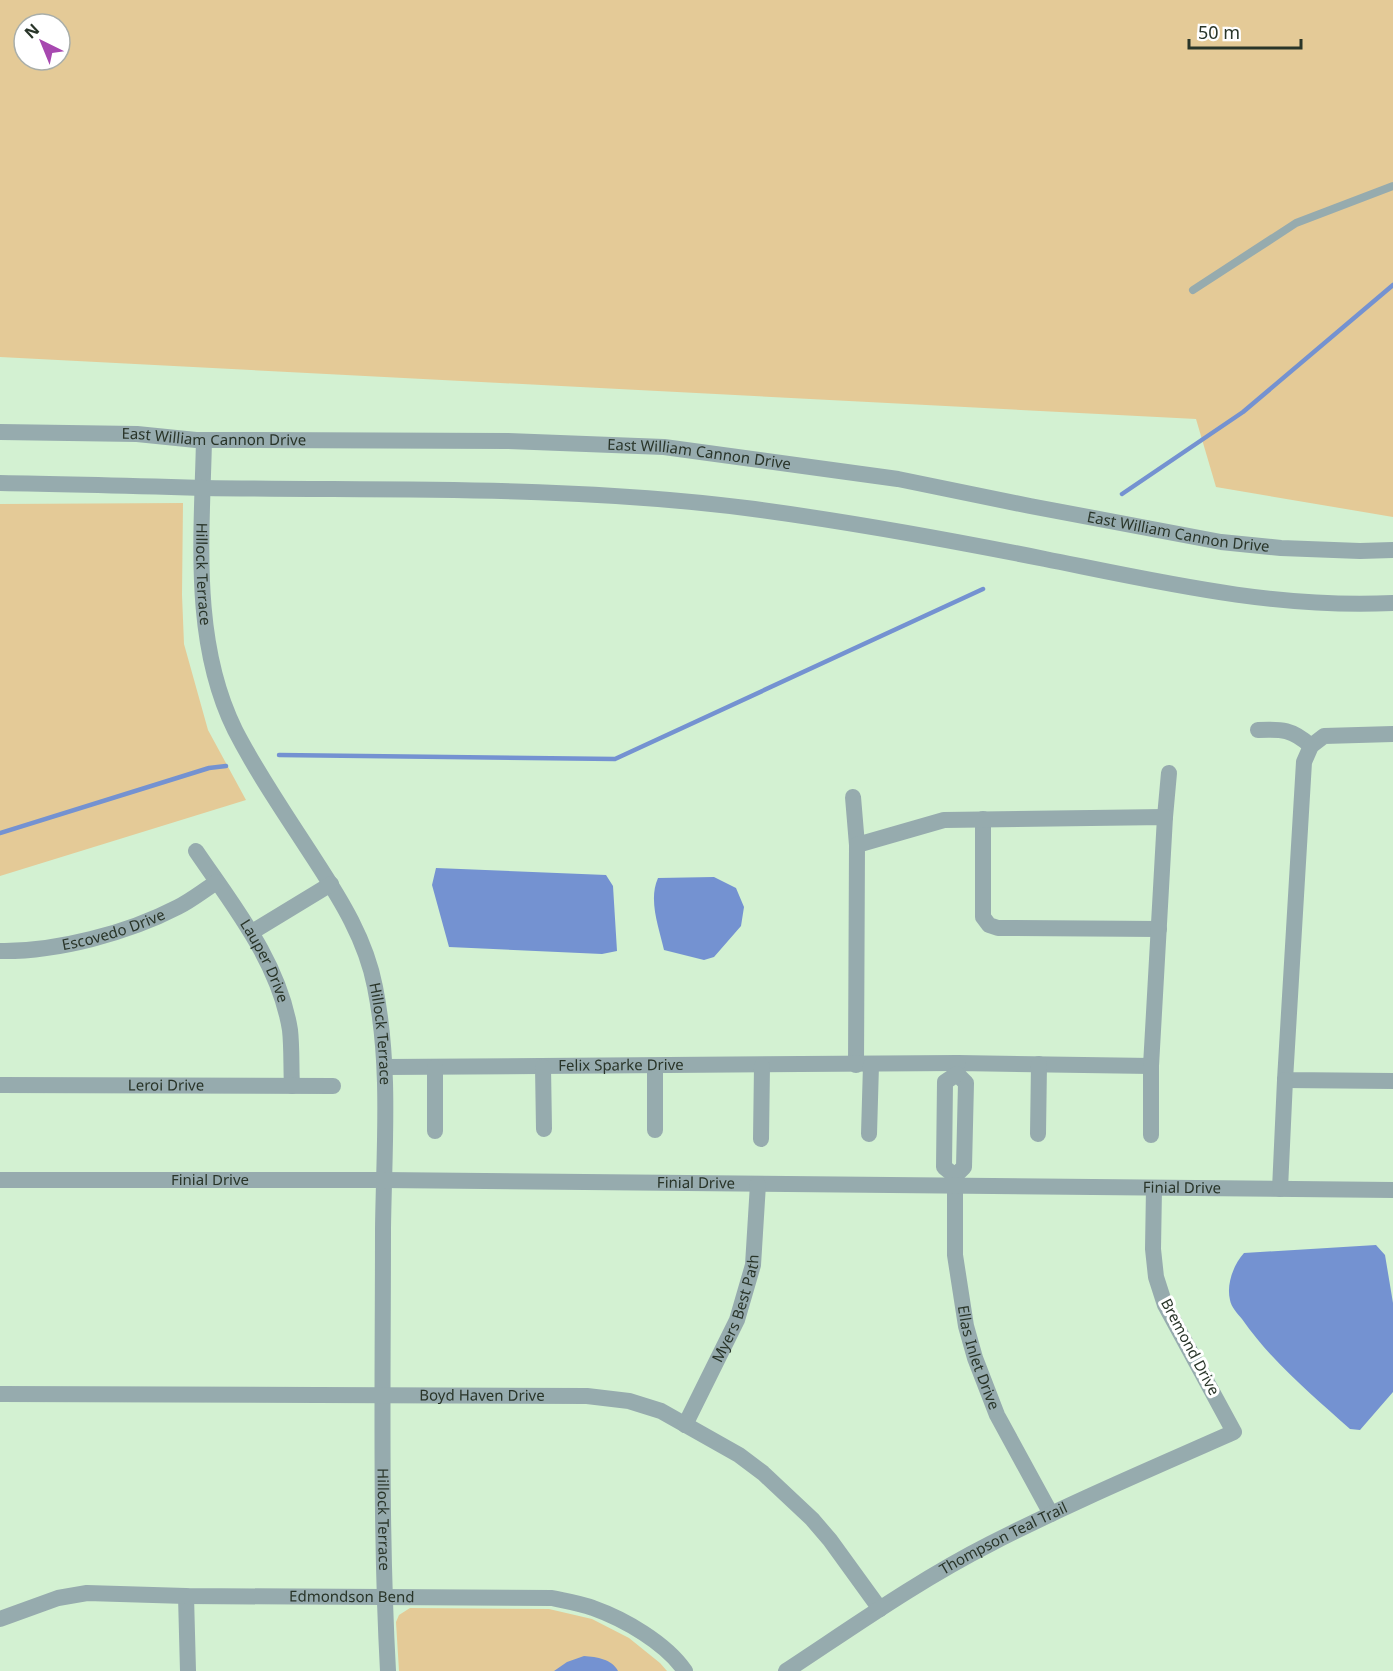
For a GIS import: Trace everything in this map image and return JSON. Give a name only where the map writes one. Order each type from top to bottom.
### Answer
[{"type":"street","name":"East William Cannon Drive","points":[[0,432],[137,434],[204,440],[508,441],[664,447],[898,479],[1221,542],[1360,552],[1393,550]]},
{"type":"street","name":"Hillock Terrace","points":[[204,440],[202,586],[208,645],[220,692],[234,729],[268,787],[331,884],[363,944],[375,984],[384,1040],[386,1067],[383,1180],[384,1596],[388,1671]]},
{"type":"street","points":[[0,483],[203,488],[495,490],[699,503],[900,531],[1208,592],[1322,602],[1393,603]]},
{"type":"street","points":[[1258,730],[1281,729],[1299,735],[1311,746]]},
{"type":"street","points":[[1280,1189],[1304,762],[1311,746],[1324,736],[1393,734]]},
{"type":"street","points":[[1151,1135],[1151,1066],[1169,773]]},
{"type":"street","points":[[853,797],[857,845],[863,1065],[869,1134]]},
{"type":"street","points":[[857,845],[944,820],[1165,817]]},
{"type":"street","points":[[983,819],[983,917],[989,925],[998,928],[1159,929]]},
{"type":"street","name":"Lauper Drive","points":[[196,851],[252,932],[280,993],[290,1030],[292,1086]]},
{"type":"street","name":"Escovedo Drive","points":[[0,951],[26,952],[80,942],[132,926],[179,907],[217,882]]},
{"type":"street","points":[[252,932],[331,884]]},
{"type":"street","points":[[1038,1134],[1039,1064]]},
{"type":"street","name":"Felix Sparke Drive","points":[[386,1067],[863,1065],[958,1069],[1039,1064],[1151,1066]]},
{"type":"street","points":[[761,1139],[762,1066]]},
{"type":"street","points":[[435,1067],[435,1131]]},
{"type":"street","points":[[543,1067],[544,1129]]},
{"type":"street","points":[[655,1067],[656,1130]]},
{"type":"street","points":[[956,1181],[944,1167],[945,1082],[958,1069]]},
{"type":"street","points":[[1286,1080],[1393,1081]]},
{"type":"street","name":"Leroi Drive","points":[[0,1085],[333,1086]]},
{"type":"street","name":"Finial Drive","points":[[0,1180],[383,1180],[758,1184],[956,1181],[1154,1188],[1393,1190]]},
{"type":"street","name":"Ellas Inlet Drive","points":[[956,1181],[955,1255],[966,1326],[975,1358],[997,1415],[1051,1514]]},
{"type":"street","name":"Myers Best Path","points":[[685,1425],[737,1320],[753,1265],[758,1184]]},
{"type":"street","name":"Bremond Drive","points":[[1154,1188],[1153,1249],[1156,1277],[1165,1305],[1234,1432]]},
{"type":"street","name":"Boyd Haven Drive","points":[[0,1394],[587,1396],[628,1401],[661,1411],[739,1455],[763,1473],[787,1494],[830,1540],[880,1609]]},
{"type":"street","name":"Thompson Teal Trail","points":[[786,1671],[939,1572],[989,1544],[1234,1432]]},
{"type":"street","name":"Edmondson Bend","points":[[0,1619],[58,1598],[87,1593],[186,1596],[552,1598],[592,1607],[622,1620],[653,1640],[685,1671]]},
{"type":"street","points":[[186,1596],[188,1671]]},
{"type":"lane","points":[[1193,290],[1296,223],[1393,186]]},
{"type":"shaded area","points":[[0,0],[1393,0],[1393,517],[1216,487],[1196,419],[0,357]]},
{"type":"shaded area","points":[[183,503],[184,644],[208,730],[246,800],[0,876],[0,504]]},
{"type":"shaded area","points":[[410,1608],[549,1609],[592,1619],[629,1638],[667,1671],[399,1671],[396,1622],[399,1615]]},
{"type":"water","points":[[436,868],[606,875],[613,886],[617,951],[602,954],[449,947],[432,885]]},
{"type":"water","points":[[714,877],[736,888],[744,907],[741,926],[714,957],[704,960],[664,950],[654,905],[658,878]]},
{"type":"water","points":[[1376,1245],[1385,1255],[1393,1303],[1393,1392],[1360,1430],[1350,1429],[1266,1350],[1233,1308],[1229,1287],[1234,1268],[1244,1253]]},
{"type":"water","points":[[584,1656],[608,1661],[618,1671],[554,1671],[567,1662]]},
{"type":"waterway","points":[[1122,494],[1243,412],[1393,285]]},
{"type":"waterway","points":[[279,755],[615,759],[983,589]]},
{"type":"waterway","points":[[0,833],[209,768],[226,766]]}]
